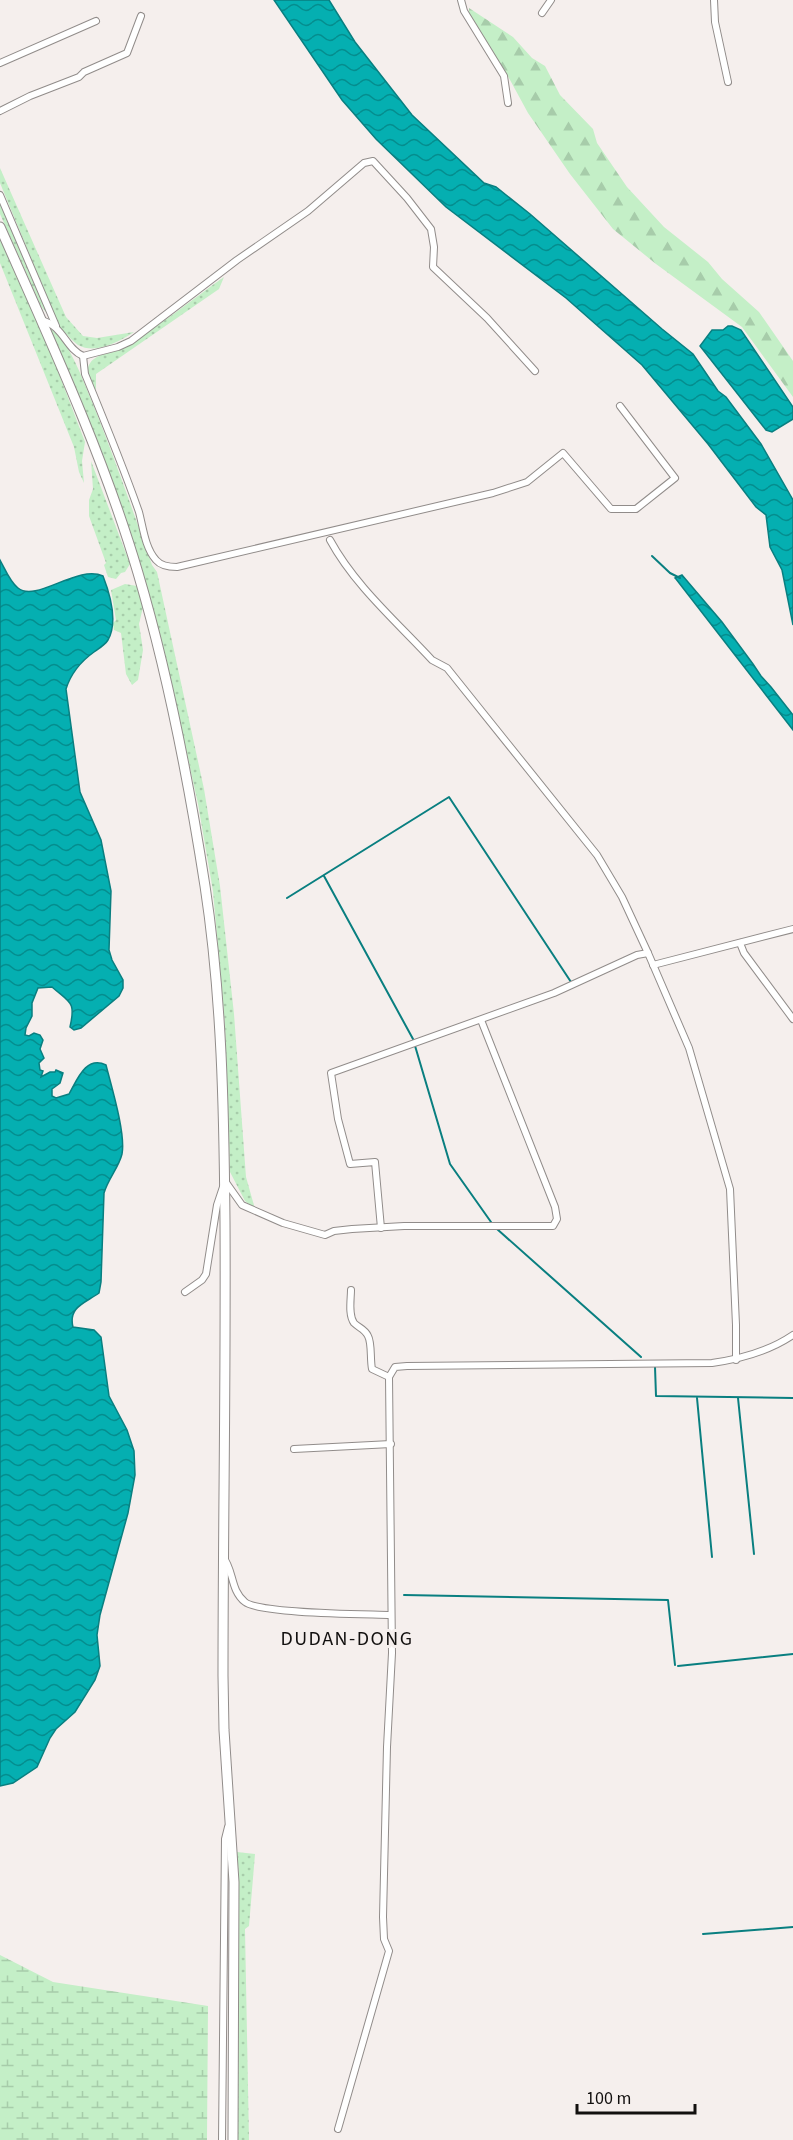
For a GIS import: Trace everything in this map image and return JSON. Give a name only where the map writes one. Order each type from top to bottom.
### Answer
[{"type":"street","points":[[460,0],[464,11],[504,76],[508,103]]},
{"type":"street","points":[[542,13],[551,0]]},
{"type":"street","points":[[714,0],[715,22],[728,82]]},
{"type":"street","points":[[0,111],[30,96],[79,77],[84,72],[127,53],[141,16]]},
{"type":"street","points":[[0,63],[96,21]]},
{"type":"street","points":[[0,195],[47,300],[56,327],[74,350],[83,356],[118,347],[131,340],[308,211],[364,163],[373,161],[407,198],[431,229],[434,267],[487,318],[535,371]]},
{"type":"street","points":[[0,227],[75,401],[139,574],[176,725],[205,887],[213,949],[225,1181],[224,1730],[234,1882],[233,2140]]},
{"type":"street","points":[[40,320],[56,327]]},
{"type":"street","points":[[83,356],[85,374],[139,513],[150,549],[155,560],[169,567],[493,493],[527,482],[563,453],[612,509],[636,509],[675,478],[620,406]]},
{"type":"street","points":[[330,540],[356,579],[432,660],[447,668],[597,855],[622,897],[689,1048],[730,1189],[736,1360]]},
{"type":"street","points":[[653,965],[793,929]]},
{"type":"street","points":[[740,943],[744,953],[793,1019]]},
{"type":"street","points":[[381,1228],[375,1162],[350,1164],[338,1119],[331,1073],[554,993],[637,955],[648,953]]},
{"type":"street","points":[[225,1181],[242,1205],[263,1216],[325,1235],[334,1231],[404,1226],[549,1227],[556,1223],[555,1207],[481,1020]]},
{"type":"street","points":[[185,1292],[202,1280],[206,1274],[217,1205],[225,1181]]},
{"type":"street","points":[[351,1290],[351,1317],[370,1338],[369,1357],[372,1369],[389,1377]]},
{"type":"street","points":[[338,2129],[389,1951],[384,1939],[383,1917],[391,1615],[389,1377],[395,1367],[407,1366],[712,1363],[736,1360],[778,1345],[793,1335]]},
{"type":"street","points":[[294,1449],[391,1444]]},
{"type":"street","points":[[223,1557],[228,1563],[235,1590],[244,1602],[255,1608],[391,1615]]},
{"type":"street","points":[[222,2140],[225,1839],[230,1820]]},
{"type":"green space","points":[[469,8],[513,37],[532,58],[545,66],[560,95],[593,129],[597,143],[627,187],[664,227],[708,262],[722,279],[759,312],[793,361],[793,397],[742,327],[656,264],[613,229],[570,174],[528,113],[504,69],[469,16]]},
{"type":"green space","points":[[0,168],[66,317],[83,336],[97,338],[134,332],[107,346],[85,348],[78,345],[60,328],[0,183]]},
{"type":"green space","points":[[0,199],[52,320],[41,306],[0,214]]},
{"type":"green space","points":[[0,238],[48,345],[85,442],[82,461],[84,483],[79,472],[74,447],[0,263]]},
{"type":"green space","points":[[224,277],[219,289],[96,374],[96,390],[88,375],[88,368],[95,358],[121,349],[134,341]]},
{"type":"green space","points":[[50,328],[64,342],[80,373],[152,565],[157,572],[204,789],[220,886],[234,1014],[246,1177],[255,1209],[245,1201],[230,1172],[225,1025],[213,891],[198,804],[173,690],[144,580],[122,511]]},
{"type":"green space","points":[[91,461],[130,564],[125,572],[116,579],[108,577],[104,565],[106,563],[89,516],[89,500],[93,489]]},
{"type":"green space","points":[[125,584],[137,586],[143,607],[139,624],[143,650],[138,680],[132,685],[126,674],[121,633],[114,630],[113,623],[116,620],[111,590]]},
{"type":"green space","points":[[237,1852],[255,1854],[249,1926],[245,1929],[249,2140],[238,2140],[239,1875]]},
{"type":"green space","points":[[0,1955],[53,1982],[208,2006],[207,2140],[0,2140]]},
{"type":"water","points":[[274,0],[329,0],[355,42],[412,115],[484,183],[496,187],[530,214],[693,354],[718,391],[726,397],[761,444],[793,500],[793,625],[782,570],[770,547],[766,515],[756,507],[708,444],[642,365],[566,298],[446,207],[376,139],[342,100]]},
{"type":"water","points":[[728,326],[741,330],[793,407],[793,419],[772,432],[766,430],[700,346],[712,330],[723,330]]},
{"type":"water","points":[[0,560],[18,588],[26,591],[46,588],[82,575],[103,576],[112,608],[111,633],[108,640],[80,664],[66,689],[80,792],[101,840],[111,891],[109,950],[123,980],[123,988],[119,996],[81,1028],[74,1030],[70,1027],[72,1007],[70,1003],[52,987],[38,988],[25,1035],[29,1036],[34,1033],[40,1035],[43,1040],[40,1049],[44,1058],[39,1063],[40,1070],[43,1071],[41,1077],[56,1070],[63,1073],[60,1083],[52,1089],[52,1096],[56,1098],[69,1094],[83,1070],[93,1063],[99,1063],[106,1065],[114,1097],[123,1145],[122,1154],[104,1193],[99,1293],[75,1310],[72,1320],[73,1327],[94,1330],[101,1337],[109,1396],[127,1430],[134,1451],[135,1475],[128,1513],[100,1615],[97,1635],[100,1666],[95,1680],[75,1712],[56,1729],[50,1738],[37,1767],[13,1783],[0,1786]]},
{"type":"water","points":[[682,575],[722,622],[793,715],[793,730],[675,578]]},
{"type":"waterway","points":[[652,556],[670,573],[680,578]]},
{"type":"waterway","points":[[287,898],[449,797],[571,982]]},
{"type":"waterway","points":[[324,876],[413,1039],[450,1164],[491,1222]]},
{"type":"waterway","points":[[497,1229],[641,1357]]},
{"type":"waterway","points":[[655,1367],[656,1396],[793,1398]]},
{"type":"waterway","points":[[697,1398],[712,1557]]},
{"type":"waterway","points":[[738,1398],[754,1554]]},
{"type":"waterway","points":[[404,1595],[668,1600],[675,1665]]},
{"type":"waterway","points":[[678,1666],[793,1654]]},
{"type":"waterway","points":[[703,1934],[793,1927]]},
{"type":"district","name":"DUDAN-DONG","points":[[347,1638]]}]
